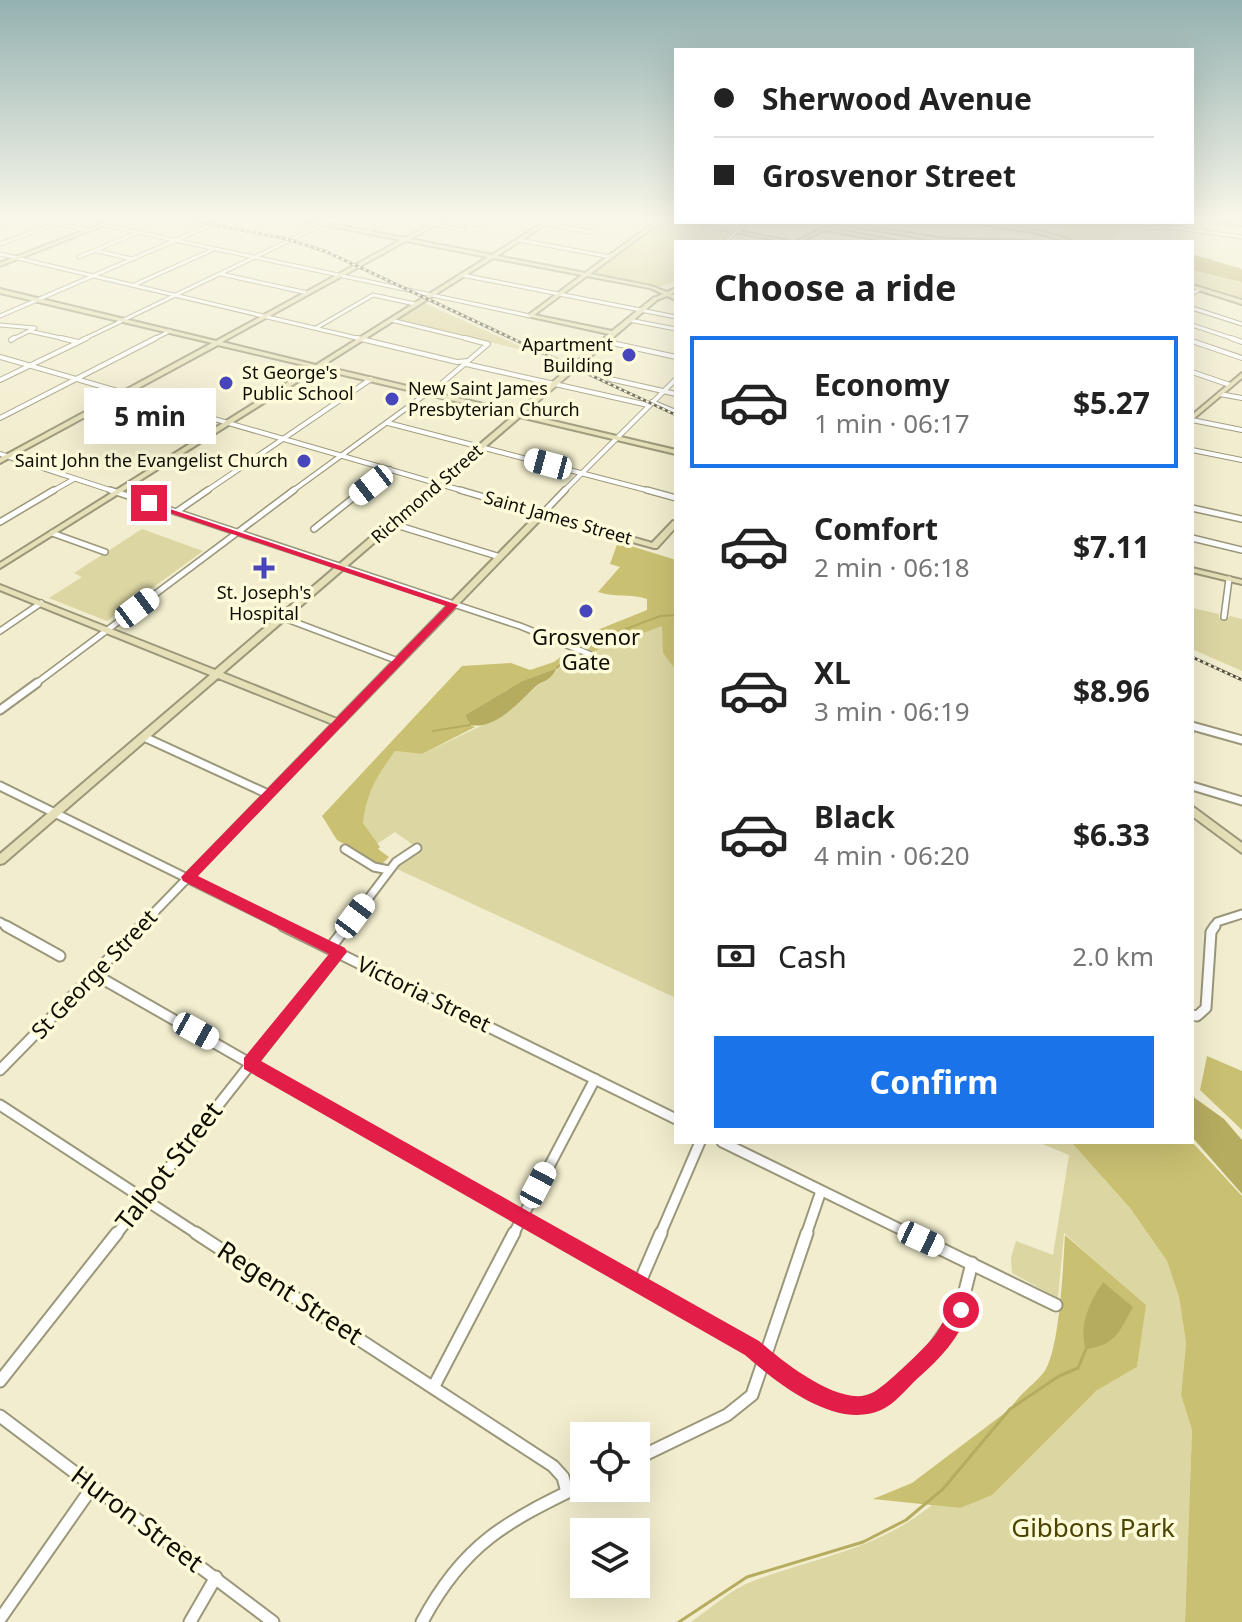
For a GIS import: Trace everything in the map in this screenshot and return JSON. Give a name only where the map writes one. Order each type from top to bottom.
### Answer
[{"type":"street","points":[[19,295],[674,451]]},
{"type":"street","points":[[0,316],[51,295]]},
{"type":"street","points":[[0,380],[176,295],[674,411]]},
{"type":"street","points":[[0,461],[305,295]]},
{"type":"street","points":[[316,328],[373,295],[415,304]]},
{"type":"street","points":[[0,566],[430,295]]},
{"type":"street","points":[[434,295],[613,333]]},
{"type":"street","points":[[530,316],[559,295]]},
{"type":"street","points":[[564,295],[674,317]]},
{"type":"street","name":"Richmond Street","points":[[0,860],[603,341],[665,295]]},
{"type":"street","points":[[1218,295],[1242,302]]},
{"type":"street","points":[[1194,309],[1242,324]]},
{"type":"street","points":[[0,710],[437,386],[488,344],[391,320]]},
{"type":"street","points":[[629,320],[674,329]]},
{"type":"street","points":[[0,325],[13,329],[26,325],[35,328],[11,340]]},
{"type":"street","points":[[1194,326],[1242,342]]},
{"type":"street","points":[[29,331],[78,343]]},
{"type":"street","points":[[0,418],[170,331]]},
{"type":"street","points":[[603,341],[674,357]]},
{"type":"street","points":[[1194,343],[1242,358]]},
{"type":"street","name":"Saint James Street","points":[[0,357],[654,546],[674,525]]},
{"type":"street","points":[[1194,373],[1230,385]]},
{"type":"street","points":[[1194,417],[1242,375]]},
{"type":"street","points":[[176,512],[371,379]]},
{"type":"street","points":[[610,379],[674,394]]},
{"type":"street","points":[[0,587],[338,723],[674,381]]},
{"type":"street","points":[[1220,394],[1242,398]]},
{"type":"street","points":[[1194,419],[1242,430]]},
{"type":"street","points":[[387,423],[674,497]]},
{"type":"street","points":[[1194,450],[1242,460]]},
{"type":"street","points":[[0,454],[342,567],[580,648],[589,654]]},
{"type":"street","points":[[314,529],[390,469]]},
{"type":"street","points":[[0,522],[74,478]]},
{"type":"street","points":[[1194,508],[1242,519]]},
{"type":"street","points":[[393,524],[500,557]]},
{"type":"street","points":[[52,533],[105,552]]},
{"type":"street","points":[[1194,538],[1242,550]]},
{"type":"street","points":[[1194,572],[1242,584]]},
{"type":"street","points":[[1224,617],[1229,581]]},
{"type":"street","points":[[0,631],[41,603]]},
{"type":"street","points":[[284,618],[398,661]]},
{"type":"street","name":"St George Street","points":[[0,1070],[338,723]]},
{"type":"street","points":[[1194,727],[1242,740]]},
{"type":"street","points":[[144,737],[268,794]]},
{"type":"street","name":"Victoria Street","points":[[0,786],[674,1118]]},
{"type":"street","points":[[1194,787],[1242,801]]},
{"type":"street","points":[[1194,812],[1242,849]]},
{"type":"street","name":"Talbot Street","points":[[0,1381],[250,1063],[335,950],[389,870],[400,858],[417,848]]},
{"type":"street","points":[[345,849],[374,867],[389,870]]},
{"type":"street","points":[[1194,1015],[1206,1008],[1211,932],[1217,922],[1226,916],[1242,914]]},
{"type":"street","points":[[0,922],[60,956]]},
{"type":"street","points":[[94,974],[752,1348],[779,1372],[841,1405],[856,1407],[878,1401],[941,1345],[961,1310],[972,1263]]},
{"type":"street","points":[[434,1386],[595,1079]]},
{"type":"street","name":"Regent Street","points":[[0,1105],[553,1466],[563,1477],[567,1492]]},
{"type":"street","points":[[639,1284],[699,1144]]},
{"type":"street","points":[[726,1144],[1056,1305]]},
{"type":"street","points":[[650,1452],[742,1406],[756,1389],[821,1191]]},
{"type":"street","name":"Huron Street","points":[[0,1416],[273,1622]]},
{"type":"street","points":[[0,1619],[93,1486]]},
{"type":"street","points":[[422,1622],[444,1581],[484,1537],[570,1491]]},
{"type":"street","points":[[190,1622],[216,1577]]},
{"type":"green space","points":[[1225,295],[1242,295],[1242,300]]},
{"type":"green space","points":[[422,302],[535,353],[394,319]]},
{"type":"green space","points":[[142,529],[203,551],[107,621],[49,598],[82,577],[74,573]]},
{"type":"green space","points":[[1194,608],[1219,614],[1219,618],[1227,619],[1230,616],[1242,619],[1242,671],[1194,650]]},
{"type":"green space","points":[[663,625],[674,663],[674,997],[397,869],[416,847],[395,832],[377,844],[363,822],[364,802],[368,793],[395,751],[422,754],[498,718],[574,656],[568,651],[572,648],[585,656]]},
{"type":"green space","name":"Gibbons Park","points":[[1043,1144],[1073,1144],[1130,1208],[1167,1261],[1179,1297],[1186,1343],[1181,1395],[1192,1430],[1185,1622],[691,1622],[745,1585],[868,1542],[911,1520],[932,1505],[960,1508],[1096,1391],[1137,1367],[1145,1305],[1064,1233],[1058,1298],[1012,1273],[1011,1258],[1016,1241],[1053,1255],[1069,1155]]},
{"type":"shaded area","points":[[618,542],[674,559],[674,667],[663,653],[662,626],[593,652],[575,639],[647,610],[647,599],[598,592],[620,567],[610,564]]},
{"type":"shaded area","points":[[568,651],[574,656],[557,668],[522,681],[465,715],[470,725],[475,727],[422,754],[395,751],[373,785],[363,823],[380,847],[378,849],[389,857],[381,865],[337,840],[322,816],[462,666],[511,663],[530,670],[554,662]]},
{"type":"shaded area","points":[[557,668],[551,677],[537,685],[505,714],[488,723],[470,725],[465,715],[522,681]]},
{"type":"shaded area","points":[[1207,1056],[1242,1071],[1242,1130],[1200,1090]]},
{"type":"shaded area","points":[[1194,1097],[1224,1119],[1242,1140],[1242,1194],[1194,1139]]},
{"type":"shaded area","points":[[1073,1144],[1194,1144],[1242,1196],[1242,1622],[1185,1622],[1192,1430],[1181,1395],[1186,1343],[1179,1297],[1167,1261],[1130,1208]]},
{"type":"shaded area","points":[[1065,1235],[1146,1305],[1137,1367],[1096,1391],[992,1495],[960,1508],[873,1499],[912,1483],[1010,1409],[1044,1372],[1057,1327]]},
{"type":"shaded area","points":[[1103,1282],[1133,1307],[1116,1336],[1104,1344],[1086,1349],[1084,1323]]},
{"type":"waterway","points":[[589,643],[660,616],[674,615]]},
{"type":"waterway","points":[[557,668],[570,656]]},
{"type":"waterway","points":[[433,731],[470,725]]},
{"type":"waterway","points":[[679,1622],[747,1577],[863,1542],[906,1520],[943,1489],[1010,1409],[1059,1376],[1078,1368],[1086,1349]]},
{"type":"railway","points":[[418,295],[674,414]]},
{"type":"railway","points":[[1194,658],[1242,680]]},
{"type":"place","name":"Apartment Building","points":[[629,355]]},
{"type":"place","name":"St George's Public School","points":[[226,383]]},
{"type":"place","name":"New Saint James Presbyterian Church","points":[[392,399]]},
{"type":"place","name":"Saint John the Evangelist Church","points":[[304,461]]},
{"type":"place","name":"St. Joseph's Hospital","points":[[264,568]]},
{"type":"place","name":"Grosvenor Gate","points":[[586,611]]},
{"type":"route","points":[[149,503],[453,605],[188,877],[339,952],[250,1063],[259,1071],[752,1348],[779,1372],[841,1405],[856,1407],[878,1401],[941,1345],[961,1310]]}]
